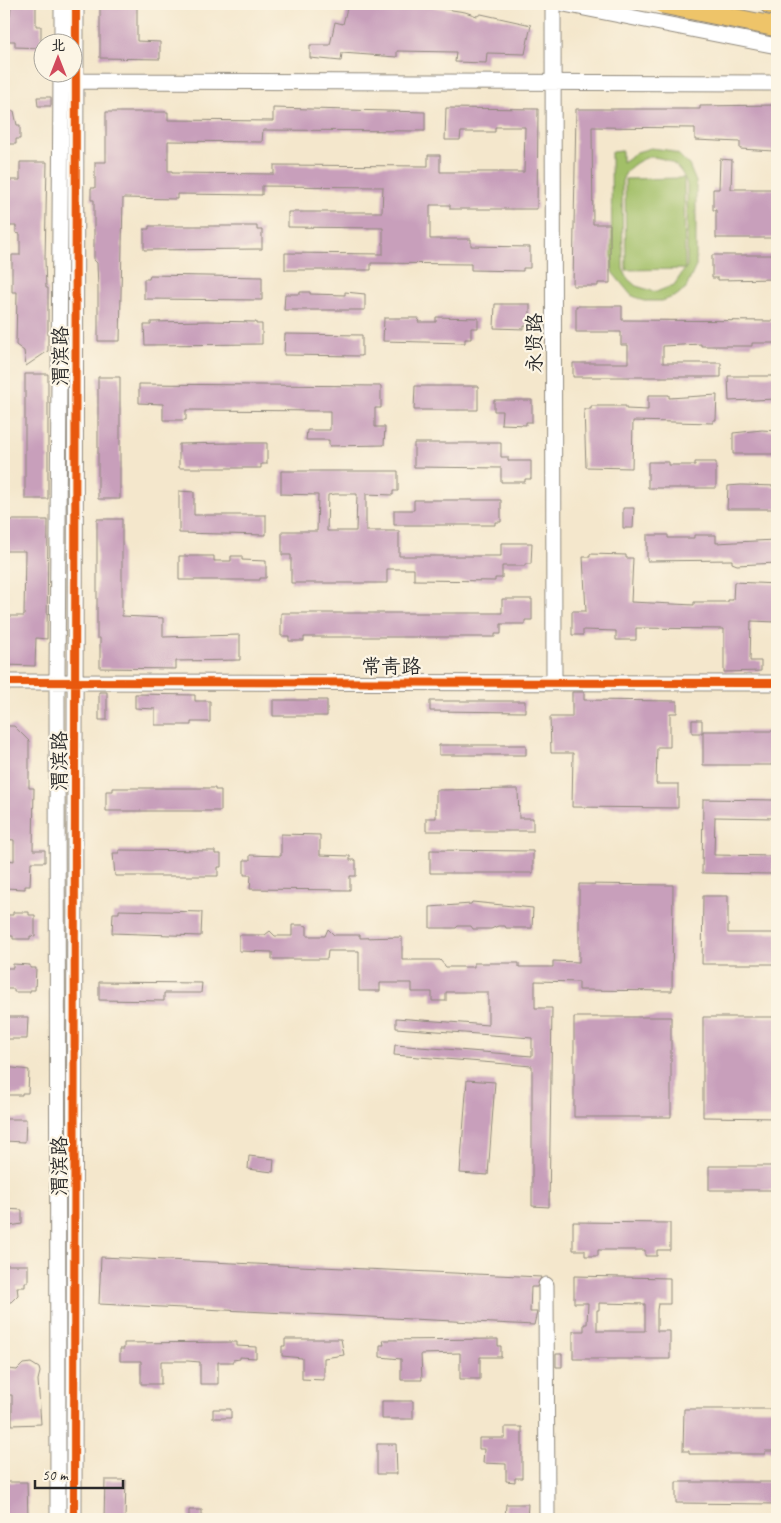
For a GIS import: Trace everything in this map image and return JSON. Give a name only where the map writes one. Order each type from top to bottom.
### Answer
[{"type":"main road","points":[[663,4],[777,27]]},
{"type":"main road","points":[[769,4],[777,5]]},
{"type":"street","points":[[62,4],[62,32]]},
{"type":"street","name":"渭滨路","points":[[76,4],[76,32]]},
{"type":"street","name":"永贤路","points":[[553,4],[554,682]]},
{"type":"street","points":[[564,4],[777,46]]},
{"type":"street","points":[[82,81],[777,82]]},
{"type":"street","name":"渭滨路","points":[[58,1519],[57,682],[61,82]]},
{"type":"street","name":"渭滨路","points":[[74,1519],[77,82]]},
{"type":"street","name":"常青路","points":[[4,682],[777,683]]},
{"type":"street","points":[[546,1285],[547,1519]]},
{"type":"green space","points":[[651,148],[667,150],[679,155],[689,165],[696,182],[696,266],[686,288],[676,296],[662,301],[644,301],[631,295],[612,272],[611,152],[622,151],[622,162],[637,152]],"holes":[[[649,157],[668,161],[678,168],[685,178],[687,185],[687,266],[674,285],[656,292],[636,286],[628,279],[623,269],[622,181],[626,172],[636,163]]]},
{"type":"green space","points":[[684,178],[685,269],[626,270],[625,179]]},
{"type":"building","points":[[36,4],[36,26],[41,26],[41,32],[32,32],[32,48],[15,47],[15,41],[4,41],[4,16],[10,16],[11,5]]},
{"type":"building","points":[[100,4],[137,4],[137,41],[160,42],[160,59],[100,58]]},
{"type":"building","points":[[348,4],[427,4],[426,6],[465,12],[477,16],[481,14],[531,25],[525,54],[487,53],[486,63],[455,62],[456,52],[397,51],[397,57],[342,53],[341,61],[310,58],[310,45],[330,45],[335,22],[343,24]]},
{"type":"building","points":[[37,97],[51,97],[51,106],[38,106]]},
{"type":"building","points":[[777,105],[777,149],[774,148],[774,151],[740,149],[740,142],[695,140],[695,128],[592,127],[593,224],[610,224],[610,283],[598,283],[598,286],[573,286],[576,109],[700,109],[700,106]]},
{"type":"building","points":[[273,108],[425,112],[425,131],[263,130],[262,142],[168,141],[168,171],[172,171],[172,173],[274,174],[274,165],[428,166],[428,155],[440,155],[440,172],[524,172],[525,127],[495,127],[495,132],[461,132],[460,140],[445,140],[446,108],[538,109],[537,209],[450,209],[450,205],[430,205],[430,239],[471,239],[471,246],[530,247],[530,268],[523,268],[523,271],[471,270],[471,264],[371,263],[371,270],[285,270],[285,253],[383,254],[383,228],[288,227],[288,212],[382,212],[383,187],[262,186],[262,195],[177,194],[177,199],[123,198],[120,341],[98,341],[97,263],[94,260],[94,200],[91,200],[91,188],[95,188],[95,162],[106,162],[106,112],[168,112],[168,120],[273,121]]},
{"type":"building","points":[[4,111],[14,111],[17,125],[20,125],[20,139],[16,139],[16,144],[4,144]]},
{"type":"building","points":[[720,159],[732,160],[731,189],[777,189],[777,238],[716,238],[716,210],[713,210],[713,189],[719,189]]},
{"type":"building","points":[[20,162],[47,162],[45,260],[46,288],[48,288],[48,351],[26,366],[24,351],[16,345],[17,292],[12,292],[12,255],[20,255],[20,234],[16,233],[16,226],[4,226],[5,180],[20,180]]},
{"type":"building","points":[[149,226],[257,226],[257,230],[262,230],[262,249],[144,250],[144,229],[149,229]]},
{"type":"building","points":[[712,255],[777,255],[777,279],[718,280],[718,278],[712,278]]},
{"type":"building","points":[[150,275],[262,277],[262,300],[144,299],[144,279],[149,279]]},
{"type":"building","points":[[300,292],[310,292],[310,294],[345,295],[345,292],[365,294],[365,310],[284,310],[285,294],[300,294]]},
{"type":"building","points":[[495,304],[530,304],[530,326],[524,326],[524,329],[494,328]]},
{"type":"building","points":[[576,306],[622,306],[622,320],[777,321],[777,343],[752,343],[752,346],[701,346],[701,344],[663,346],[663,363],[721,363],[721,377],[573,377],[573,363],[628,363],[628,345],[621,345],[621,332],[576,332]]},
{"type":"building","points":[[436,317],[478,318],[478,328],[471,328],[471,339],[465,339],[465,343],[383,341],[384,318],[419,318],[418,322],[436,322]]},
{"type":"building","points":[[151,322],[256,322],[256,324],[262,324],[262,344],[145,345],[144,325],[151,325]]},
{"type":"building","points":[[285,334],[362,335],[362,356],[284,355]]},
{"type":"building","points":[[25,374],[48,374],[48,499],[25,499]]},
{"type":"building","points":[[728,376],[777,376],[777,399],[729,401]]},
{"type":"building","points":[[98,377],[120,377],[120,499],[98,499]]},
{"type":"building","points":[[139,384],[381,386],[381,408],[375,408],[375,427],[385,427],[384,445],[329,446],[329,440],[306,440],[307,430],[330,430],[330,411],[186,410],[186,420],[163,420],[163,404],[139,403]]},
{"type":"building","points":[[415,386],[478,386],[478,410],[414,410]]},
{"type":"building","points":[[648,395],[669,395],[669,398],[717,395],[716,420],[713,420],[713,423],[633,421],[632,468],[586,467],[584,409],[591,409],[591,406],[626,406],[626,409],[648,410]]},
{"type":"building","points":[[494,400],[532,400],[532,422],[526,422],[526,425],[501,424],[502,411],[494,411]]},
{"type":"building","points":[[762,430],[777,431],[777,454],[733,454],[733,433]]},
{"type":"building","points":[[267,443],[267,464],[261,464],[261,468],[179,468],[179,444]]},
{"type":"building","points":[[414,443],[501,443],[501,457],[508,457],[508,461],[531,461],[531,479],[525,479],[525,482],[501,482],[501,468],[414,467]]},
{"type":"building","points":[[648,462],[669,462],[669,465],[695,465],[695,462],[716,462],[716,488],[648,488]]},
{"type":"building","points":[[281,471],[398,471],[398,491],[393,491],[393,495],[366,494],[366,531],[399,531],[399,556],[501,556],[501,543],[532,543],[531,564],[525,564],[525,566],[502,566],[502,578],[495,578],[495,581],[414,580],[414,569],[387,569],[387,583],[291,583],[291,555],[282,555],[282,531],[317,531],[318,495],[281,494]],"holes":[[[357,494],[356,531],[327,531],[328,495]]]},
{"type":"building","points":[[728,486],[777,486],[777,509],[727,509]]},
{"type":"building","points":[[179,491],[194,492],[194,515],[266,515],[266,535],[179,533]]},
{"type":"building","points":[[414,500],[501,500],[501,522],[495,522],[495,525],[394,525],[394,510],[414,510]]},
{"type":"building","points":[[623,508],[634,508],[633,528],[623,528]]},
{"type":"building","points":[[97,519],[122,519],[122,616],[163,618],[163,637],[240,635],[240,660],[176,661],[176,669],[100,668],[100,638],[97,638]]},
{"type":"building","points":[[4,520],[48,520],[47,639],[36,638],[35,666],[4,665],[4,616],[24,616],[25,551],[4,551]]},
{"type":"building","points":[[647,535],[668,535],[668,538],[694,538],[694,535],[716,535],[716,543],[775,540],[777,563],[737,565],[732,563],[732,560],[647,561]]},
{"type":"building","points":[[590,554],[626,555],[626,558],[633,558],[631,602],[694,605],[694,602],[728,602],[728,600],[733,600],[734,582],[777,584],[777,622],[751,621],[750,661],[761,661],[761,671],[724,672],[724,629],[636,628],[636,640],[616,640],[616,631],[583,630],[583,635],[572,635],[572,611],[586,611],[583,557],[590,557]]},
{"type":"building","points":[[179,556],[214,556],[214,561],[231,561],[231,556],[242,556],[242,560],[266,561],[266,578],[260,578],[260,580],[179,580]]},
{"type":"building","points":[[502,599],[532,599],[532,620],[525,620],[525,624],[501,624],[501,634],[495,634],[495,637],[304,637],[304,641],[289,641],[289,636],[281,636],[281,613],[502,613]]},
{"type":"building","points":[[99,692],[107,692],[107,720],[99,720]]},
{"type":"building","points":[[572,692],[584,692],[584,700],[677,701],[677,713],[670,713],[670,747],[657,747],[656,784],[678,784],[678,808],[572,807],[573,753],[551,753],[550,717],[572,717]]},
{"type":"building","points":[[135,694],[195,695],[195,701],[210,701],[210,722],[191,722],[191,725],[155,725],[155,709],[135,708]]},
{"type":"building","points":[[273,700],[327,700],[327,716],[273,716]]},
{"type":"building","points":[[430,701],[525,701],[525,712],[430,711]]},
{"type":"building","points":[[692,720],[702,720],[702,733],[692,733]]},
{"type":"building","points":[[4,726],[14,726],[29,741],[29,788],[34,788],[33,850],[45,850],[45,862],[31,862],[30,886],[25,886],[25,889],[4,888],[4,864],[8,864],[8,860],[14,861],[14,840],[4,839]]},
{"type":"building","points":[[703,731],[777,731],[777,763],[772,763],[772,765],[703,765]]},
{"type":"building","points":[[439,745],[526,745],[526,755],[439,755]]},
{"type":"building","points":[[113,788],[215,788],[215,790],[221,790],[221,811],[106,811],[106,791],[113,791]]},
{"type":"building","points":[[518,789],[519,818],[533,818],[533,831],[426,831],[426,818],[436,818],[436,790]]},
{"type":"building","points":[[703,799],[774,800],[774,818],[715,817],[714,855],[773,856],[773,874],[702,873]]},
{"type":"building","points":[[281,834],[320,835],[320,855],[350,856],[350,860],[356,860],[356,876],[350,876],[350,890],[250,889],[251,875],[244,875],[244,860],[250,860],[250,855],[281,856]]},
{"type":"building","points":[[119,850],[215,851],[215,854],[221,854],[221,867],[218,867],[218,876],[115,876],[113,853],[119,853]]},
{"type":"building","points":[[430,850],[533,851],[533,873],[430,873]]},
{"type":"building","points":[[579,884],[673,885],[672,991],[579,990],[579,982],[535,981],[535,1008],[552,1008],[549,1207],[532,1206],[532,1066],[394,1055],[395,1045],[532,1056],[532,1038],[396,1028],[396,1018],[488,1025],[488,992],[446,992],[446,1001],[432,1001],[432,992],[412,992],[412,983],[380,983],[380,991],[359,991],[359,951],[328,951],[327,959],[272,959],[272,952],[239,951],[239,935],[265,935],[270,931],[275,936],[292,936],[292,925],[303,925],[307,926],[307,936],[325,936],[328,929],[334,935],[360,935],[360,938],[402,937],[402,960],[440,960],[446,967],[474,967],[474,963],[519,963],[519,967],[553,967],[553,961],[579,962]]},
{"type":"building","points":[[703,896],[728,896],[728,933],[777,933],[777,964],[702,964]]},
{"type":"building","points":[[472,902],[533,908],[532,928],[506,928],[505,926],[498,926],[491,929],[473,929],[471,926],[458,926],[456,928],[430,928],[430,907],[471,904]]},
{"type":"building","points":[[119,910],[202,912],[201,936],[112,933],[113,913],[119,913]]},
{"type":"building","points":[[13,912],[29,912],[29,915],[35,915],[35,937],[30,936],[30,939],[13,939],[13,936],[4,936],[4,915],[13,915]]},
{"type":"building","points":[[13,964],[30,965],[30,968],[36,968],[35,990],[30,990],[30,992],[14,992],[14,989],[4,989],[4,968],[13,968]]},
{"type":"building","points":[[99,982],[202,983],[201,993],[164,993],[164,1001],[99,1000]]},
{"type":"building","points":[[4,1017],[28,1017],[27,1039],[4,1039]]},
{"type":"building","points":[[574,1017],[671,1017],[671,1117],[574,1117]]},
{"type":"building","points":[[703,1017],[777,1017],[777,1118],[703,1117]]},
{"type":"building","points":[[5,1067],[29,1070],[28,1093],[4,1095]]},
{"type":"building","points":[[467,1080],[495,1082],[488,1175],[460,1173]]},
{"type":"building","points":[[4,1119],[26,1119],[25,1142],[4,1141]]},
{"type":"building","points":[[249,1156],[274,1159],[273,1172],[248,1169]]},
{"type":"building","points":[[709,1166],[777,1166],[777,1190],[709,1190]]},
{"type":"building","points":[[4,1209],[22,1210],[22,1224],[4,1227]]},
{"type":"building","points":[[573,1222],[670,1223],[670,1250],[657,1250],[657,1256],[645,1256],[645,1250],[598,1250],[598,1256],[585,1256],[585,1250],[573,1250]]},
{"type":"building","points":[[101,1257],[541,1277],[537,1287],[531,1287],[530,1312],[537,1312],[534,1325],[99,1304]]},
{"type":"building","points":[[4,1265],[28,1265],[28,1282],[25,1282],[25,1287],[17,1287],[18,1295],[11,1302],[4,1302]]},
{"type":"building","points":[[574,1276],[670,1278],[670,1304],[658,1304],[657,1331],[670,1331],[670,1359],[573,1359],[573,1331],[584,1331],[584,1324],[587,1324],[588,1303],[574,1303]],"holes":[[[599,1303],[645,1304],[645,1331],[597,1331]]]},
{"type":"building","points":[[285,1339],[341,1339],[344,1355],[324,1358],[324,1380],[302,1379],[302,1358],[282,1356],[282,1346],[285,1346]]},
{"type":"building","points":[[498,1339],[498,1346],[501,1346],[501,1357],[480,1357],[480,1379],[460,1379],[460,1353],[421,1354],[422,1380],[401,1380],[401,1359],[380,1357],[380,1345],[384,1345],[383,1340]]},
{"type":"building","points":[[237,1342],[237,1346],[256,1347],[256,1358],[240,1357],[240,1359],[233,1360],[233,1362],[218,1362],[218,1384],[200,1384],[200,1362],[161,1361],[161,1384],[141,1384],[141,1361],[120,1361],[120,1349],[124,1349],[124,1343]]},
{"type":"building","points":[[556,1354],[562,1354],[562,1367],[556,1367]]},
{"type":"building","points":[[31,1363],[39,1368],[40,1372],[38,1380],[41,1424],[12,1425],[12,1395],[4,1395],[4,1377],[8,1377],[8,1369],[17,1370],[23,1364]]},
{"type":"building","points":[[382,1401],[413,1401],[413,1419],[382,1419]]},
{"type":"building","points":[[213,1409],[231,1409],[231,1418],[213,1418]]},
{"type":"building","points":[[684,1409],[777,1409],[777,1451],[765,1451],[765,1454],[689,1454],[689,1451],[683,1451]]},
{"type":"building","points":[[505,1427],[522,1427],[522,1478],[515,1478],[515,1482],[506,1481],[506,1464],[483,1463],[484,1449],[479,1449],[479,1438],[505,1438]]},
{"type":"building","points":[[377,1444],[396,1444],[397,1474],[377,1474]]},
{"type":"building","points":[[105,1480],[126,1480],[125,1519],[104,1519]]},
{"type":"building","points":[[4,1482],[27,1482],[28,1519],[4,1519]]},
{"type":"building","points":[[676,1482],[777,1482],[777,1504],[676,1503]]},
{"type":"building","points":[[506,1504],[528,1504],[527,1519],[505,1519]]},
{"type":"building","points":[[189,1510],[202,1510],[202,1519],[189,1519]]},
{"type":"cycle path","points":[[74,1519],[76,4]]},
{"type":"cycle path","points":[[4,682],[777,683]]}]
